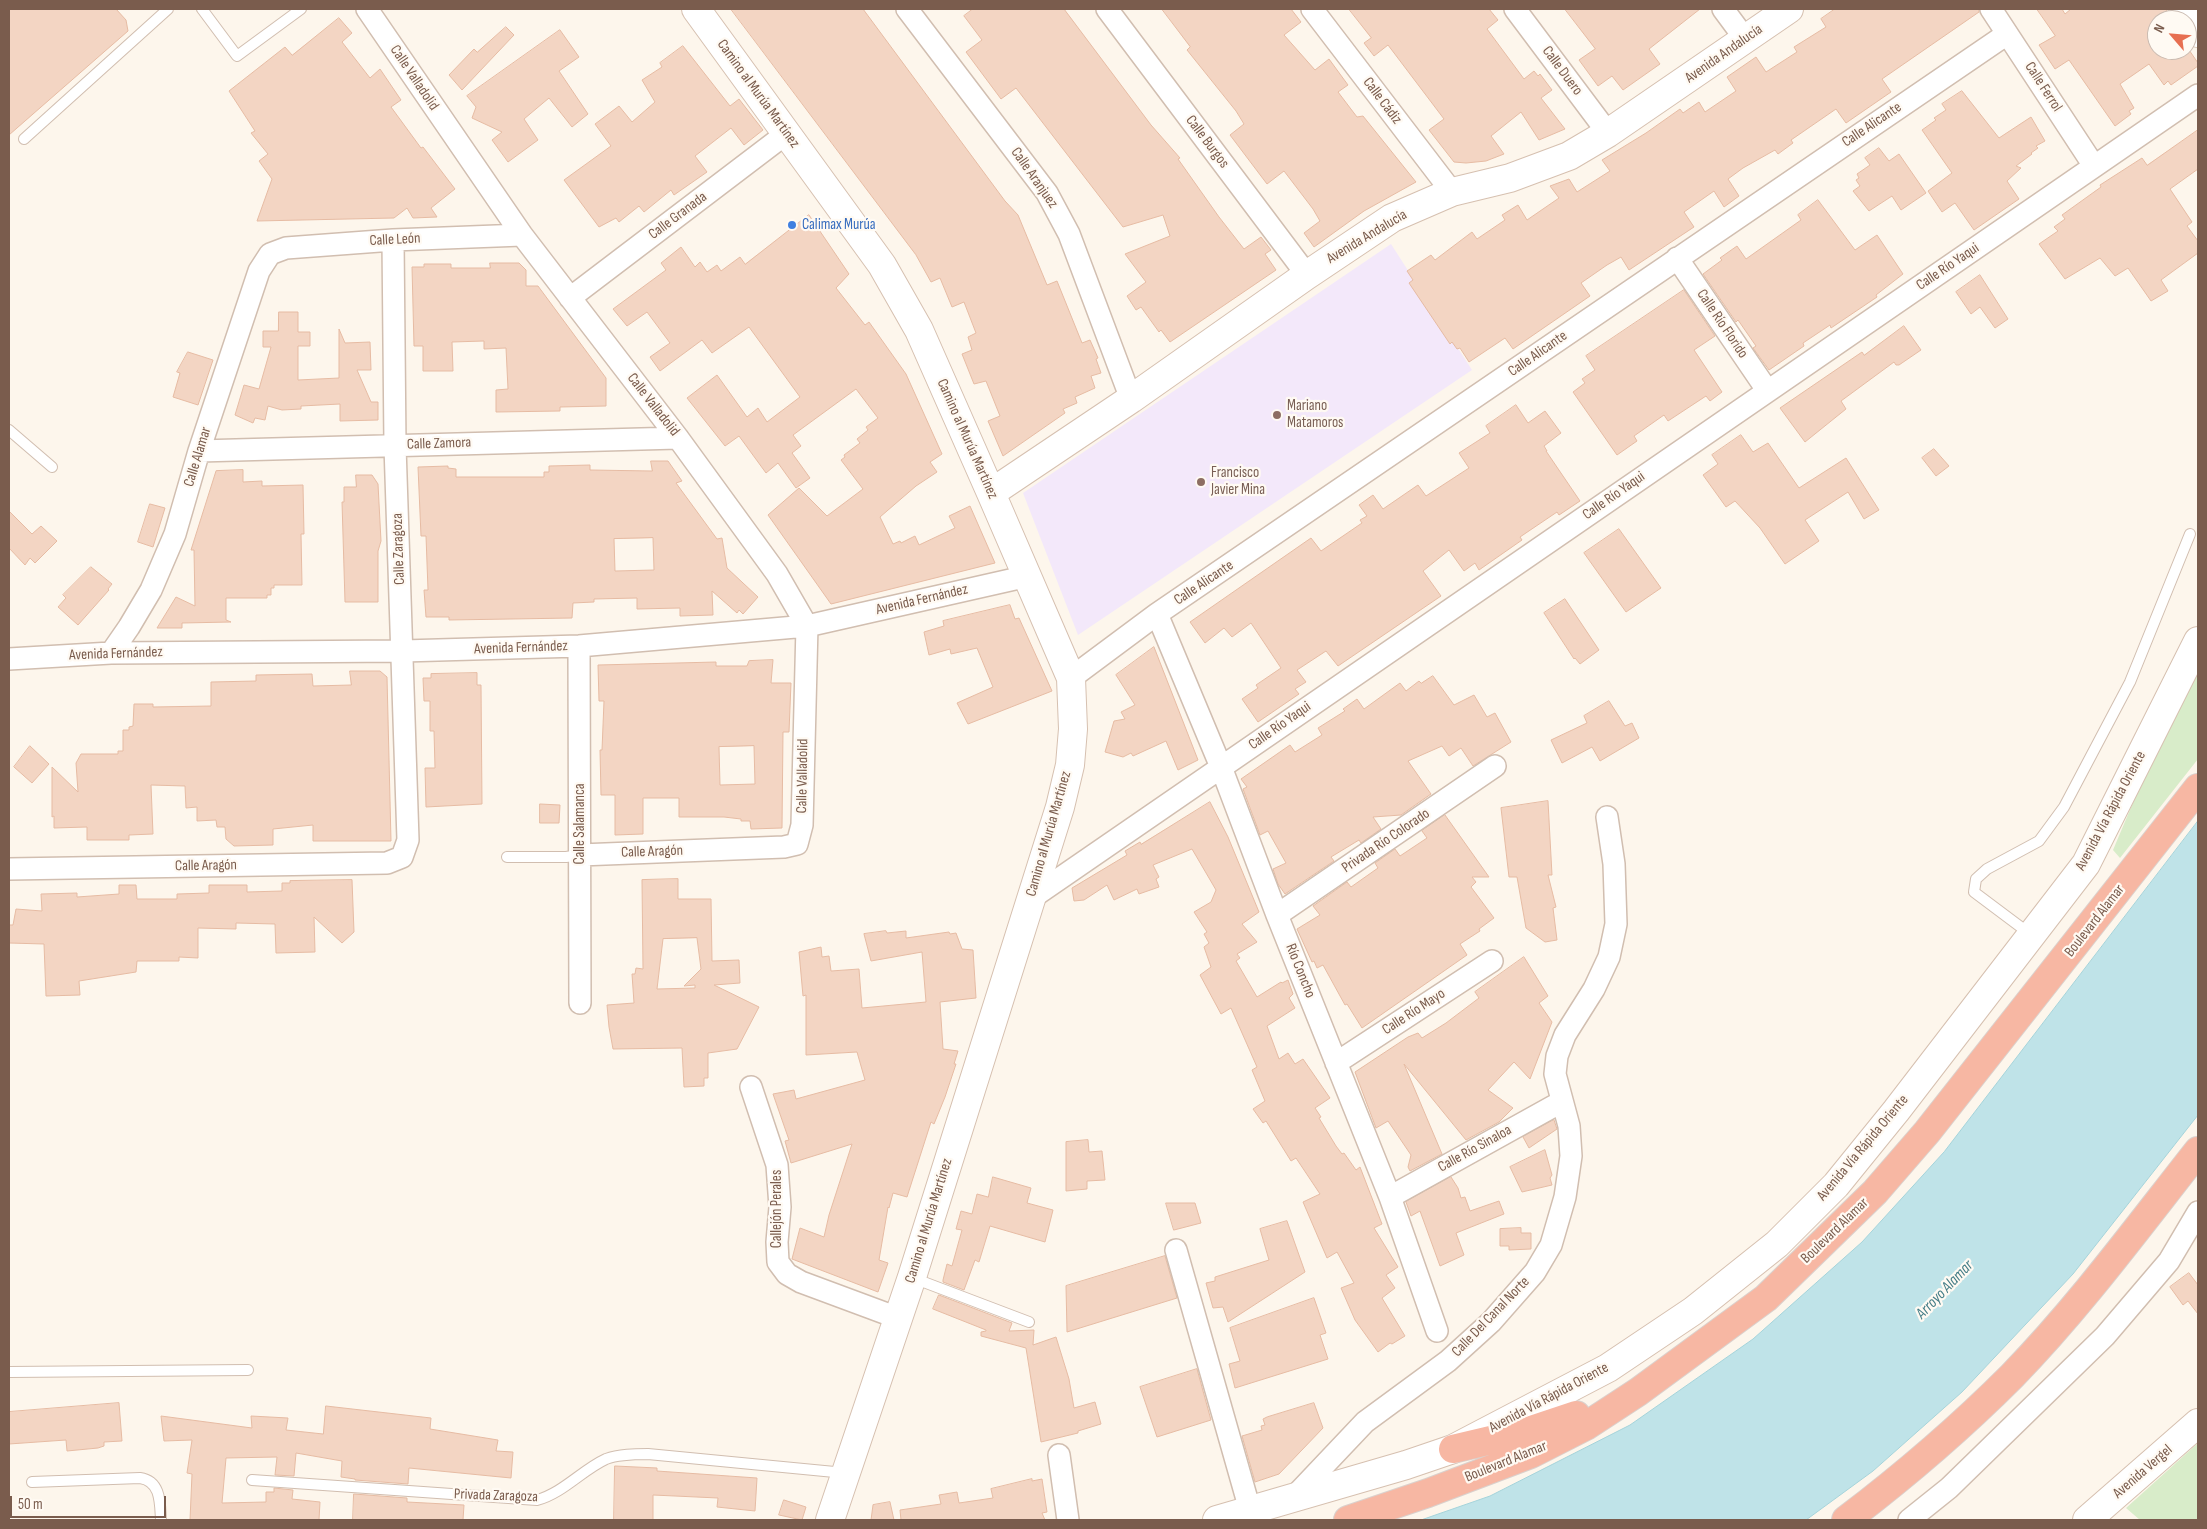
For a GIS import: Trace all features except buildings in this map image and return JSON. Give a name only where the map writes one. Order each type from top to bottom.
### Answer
[{"type":"highway","name":"Boulevard Alamar","points":[[1348,1520],[1428,1493],[1531,1454],[1586,1426],[1638,1392],[1766,1298],[1875,1192],[1927,1132],[2014,1024],[2198,788]]},
{"type":"highway","points":[[1846,1520],[1903,1477],[2012,1376],[2091,1287],[2198,1151]]},
{"type":"highway","points":[[2144,1220],[2198,1177]]},
{"type":"highway","points":[[1453,1448],[1525,1432],[1638,1392]]},
{"type":"street","name":"Calle Valladolid","points":[[367,9],[522,235],[678,438],[777,574],[807,626],[802,825],[797,844]]},
{"type":"street","name":"Camino al Murúa Martínez","points":[[696,9],[882,265],[919,330],[992,492],[1071,678],[1074,729],[1070,765],[1060,807],[912,1277],[830,1520]]},
{"type":"street","name":"Calle Aranjuez","points":[[906,9],[1047,193],[1068,234],[1131,399]]},
{"type":"street","name":"Calle Burgos","points":[[1107,9],[1307,275]]},
{"type":"street","name":"Calle Cádiz","points":[[1312,9],[1452,192]]},
{"type":"street","name":"Calle Duero","points":[[1515,9],[1608,133]]},
{"type":"street","points":[[1723,9],[1746,40]]},
{"type":"street","name":"Avenida Andalucía","points":[[992,492],[1131,399],[1307,275],[1392,218],[1452,192],[1510,178],[1569,156],[1608,133],[1789,9]]},
{"type":"street","name":"Calle Ferrol","points":[[1991,9],[2094,166]]},
{"type":"street","points":[[2183,9],[2198,33]]},
{"type":"street","name":"Calle Alicante","points":[[1071,678],[1157,614],[2007,34]]},
{"type":"street","name":"Calle Río Yaqui","points":[[1030,899],[2198,95]]},
{"type":"street","name":"Calle Granada","points":[[570,298],[786,133]]},
{"type":"street","name":"Calle León","points":[[270,254],[286,248],[393,240],[522,235]]},
{"type":"street","name":"Calle Zaragoza","points":[[393,240],[395,446],[408,840],[402,857]]},
{"type":"street","name":"Calle Alamar","points":[[111,653],[130,627],[151,590],[175,534],[199,451],[259,271],[270,254]]},
{"type":"street","name":"Calle Río Florido","points":[[1677,258],[1768,390]]},
{"type":"street","name":"Calle Zamora","points":[[199,451],[678,438]]},
{"type":"street","name":"Avenida Fernández","points":[[9,660],[111,653],[403,651],[579,646],[807,626],[1028,576]]},
{"type":"street","name":"Río Concho","points":[[1157,614],[1221,767],[1277,915],[1390,1196],[1437,1331]]},
{"type":"street","name":"Avenida Vía Rápida Oriente","points":[[1217,1520],[1406,1465],[1453,1448],[1608,1368],[1693,1311],[1776,1244],[1836,1185],[1896,1111],[2086,864],[2198,641]]},
{"type":"street","name":"Calle Salamanca","points":[[579,646],[580,1002]]},
{"type":"street","name":"Privada Río Colorado","points":[[1277,915],[1494,766]]},
{"type":"street","name":"Calle Del Canal Norte","points":[[1292,1499],[1365,1422],[1448,1362],[1491,1322],[1535,1272],[1551,1245],[1565,1197],[1571,1156],[1569,1126],[1555,1074],[1557,1056],[1565,1035],[1594,990],[1609,957],[1616,924],[1614,864],[1607,817]]},
{"type":"street","name":"Calle Aragón","points":[[580,855],[784,847],[797,844]]},
{"type":"street","name":"Calle Aragón","points":[[9,869],[388,863],[402,857]]},
{"type":"street","name":"Calle Río Mayo","points":[[1336,1063],[1492,961]]},
{"type":"street","name":"Callejón Perales","points":[[751,1087],[777,1165],[780,1207],[777,1242],[778,1262],[787,1274],[801,1282],[898,1318]]},
{"type":"street","name":"Calle Río Sinaloa","points":[[1390,1196],[1561,1102]]},
{"type":"street","points":[[1909,1520],[1948,1488],[2105,1336],[2169,1262],[2198,1212]]},
{"type":"street","points":[[1176,1250],[1250,1510]]},
{"type":"street","name":"Avenida Vergel","points":[[2087,1520],[2198,1423]]},
{"type":"street","points":[[1058,1455],[1068,1520]]},
{"type":"lane","points":[[24,139],[168,9]]},
{"type":"lane","points":[[202,9],[237,56],[301,9]]},
{"type":"lane","points":[[9,430],[52,467]]},
{"type":"lane","points":[[2030,935],[1974,892],[1976,879],[1987,869],[2038,841],[2064,807],[2130,682],[2190,534]]},
{"type":"lane","name":"Calle Aragón","points":[[507,857],[566,857],[580,855]]},
{"type":"lane","points":[[912,1277],[1029,1322]]},
{"type":"lane","points":[[9,1372],[248,1370]]},
{"type":"lane","name":"Privada Zaragoza","points":[[252,1480],[537,1500],[551,1496],[588,1469],[608,1458],[623,1455],[648,1454],[846,1474]]},
{"type":"lane","points":[[32,1482],[147,1479],[157,1489],[162,1520]]},
{"type":"shaded area","points":[[1391,244],[1472,370],[1078,635],[1023,493]]},
{"type":"green space","points":[[2198,664],[2198,759],[2120,858],[2113,850],[2154,753]]},
{"type":"green space","points":[[2198,1443],[2198,1520],[2140,1520],[2126,1508]]},
{"type":"water","name":"Arroyo Alamar","points":[[2198,821],[2198,1115],[2073,1274],[1962,1392],[1873,1471],[1806,1520],[1421,1520],[1490,1496],[1630,1425],[1753,1339],[1862,1242],[1944,1152]]},
{"type":"place","name":"Calimax Murúa","points":[[792,225]]},
{"type":"place","name":"Mariano Matamoros","points":[[1277,415]]},
{"type":"place","name":"Francisco Javier Mina","points":[[1201,482]]}]
